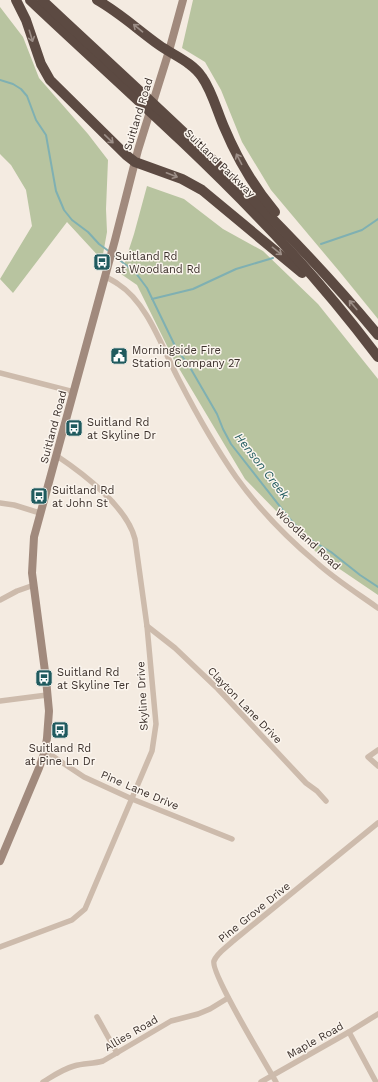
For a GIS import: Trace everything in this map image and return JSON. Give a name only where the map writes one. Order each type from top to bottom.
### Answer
[{"type":"highway","points":[[16,0],[26,20],[41,64],[50,80],[126,155],[135,162],[182,179],[208,194],[296,267],[348,319]]},
{"type":"highway","name":"Suitland Parkway","points":[[30,0],[133,91]]},
{"type":"highway","name":"Suitland Parkway","points":[[42,0],[169,125],[260,205],[320,268],[378,335]]},
{"type":"highway","points":[[98,0],[125,18],[169,52],[189,63],[201,75],[232,144],[248,175],[272,209],[301,240],[320,268]]},
{"type":"highway","name":"Suitland Parkway","points":[[169,125],[312,275],[378,357]]},
{"type":"main road","name":"Suitland Road","points":[[0,862],[39,768],[45,751],[49,726],[48,695],[32,573],[33,547],[40,513],[57,456],[135,162],[169,52],[183,0]]},
{"type":"street","name":"Woodland Road","points":[[105,276],[119,284],[140,306],[152,324],[179,381],[224,458],[249,495],[286,534],[317,563],[378,608]]},
{"type":"street","points":[[0,373],[74,392]]},
{"type":"street","name":"Skyline Drive","points":[[0,946],[72,920],[85,909],[152,751],[156,724],[147,626],[133,529],[128,520],[97,488],[76,469],[57,456]]},
{"type":"street","points":[[0,503],[14,505],[40,513]]},
{"type":"street","points":[[0,600],[17,591],[34,585]]},
{"type":"street","name":"Clayton Lane Drive","points":[[147,626],[175,648],[218,689],[306,783],[326,800]]},
{"type":"street","points":[[0,701],[48,695]]},
{"type":"street","points":[[378,750],[368,757],[378,766]]},
{"type":"street","name":"Pine Lane Drive","points":[[45,751],[84,777],[132,799],[232,839]]},
{"type":"street","name":"Pine Grove Drive","points":[[276,1082],[228,998],[213,966],[214,961],[217,956],[233,941],[378,823]]},
{"type":"street","name":"Allies Road","points":[[43,1082],[65,1069],[74,1066],[95,1064],[172,1021],[198,1014],[210,1009],[228,998]]},
{"type":"street","name":"Maple Road","points":[[261,1082],[378,1014]]},
{"type":"street","points":[[97,1017],[117,1053]]},
{"type":"street","points":[[349,1032],[376,1082]]},
{"type":"green space","points":[[193,0],[378,0],[378,319],[271,190],[242,142],[221,90],[205,62],[182,48]]},
{"type":"green space","points":[[0,7],[23,37],[39,78],[88,134],[108,160],[106,209],[107,232],[102,260],[67,222],[13,293],[0,279],[32,226],[26,190],[11,165],[0,154]]},
{"type":"green space","points":[[147,186],[184,199],[223,229],[263,251],[318,304],[378,379],[378,595],[319,555],[245,479],[174,360],[137,285],[121,274]]},
{"type":"waterway","name":"Henson Creek","points":[[0,80],[13,84],[21,89],[27,96],[36,120],[46,135],[56,191],[64,210],[72,220],[110,252]]},
{"type":"waterway","points":[[321,244],[362,230],[378,219]]},
{"type":"waterway","name":"Henson Creek","points":[[113,255],[135,272],[147,288],[177,350],[188,364],[217,414],[231,444],[289,518],[306,537],[331,552],[378,587]]},
{"type":"waterway","points":[[152,299],[193,289],[236,269],[273,258]]},
{"type":"place","name":"Suitland Rd at Woodland Rd","points":[[102,262]]},
{"type":"place","name":"Morningside Fire Station Company 27","points":[[119,356]]},
{"type":"place","name":"Suitland Rd at Skyline Dr","points":[[74,428]]},
{"type":"place","name":"Suitland Rd at John St","points":[[39,496]]},
{"type":"place","name":"Suitland Rd at Skyline Ter","points":[[44,678]]},
{"type":"place","name":"Suitland Rd at Pine Ln Dr","points":[[60,730]]}]
